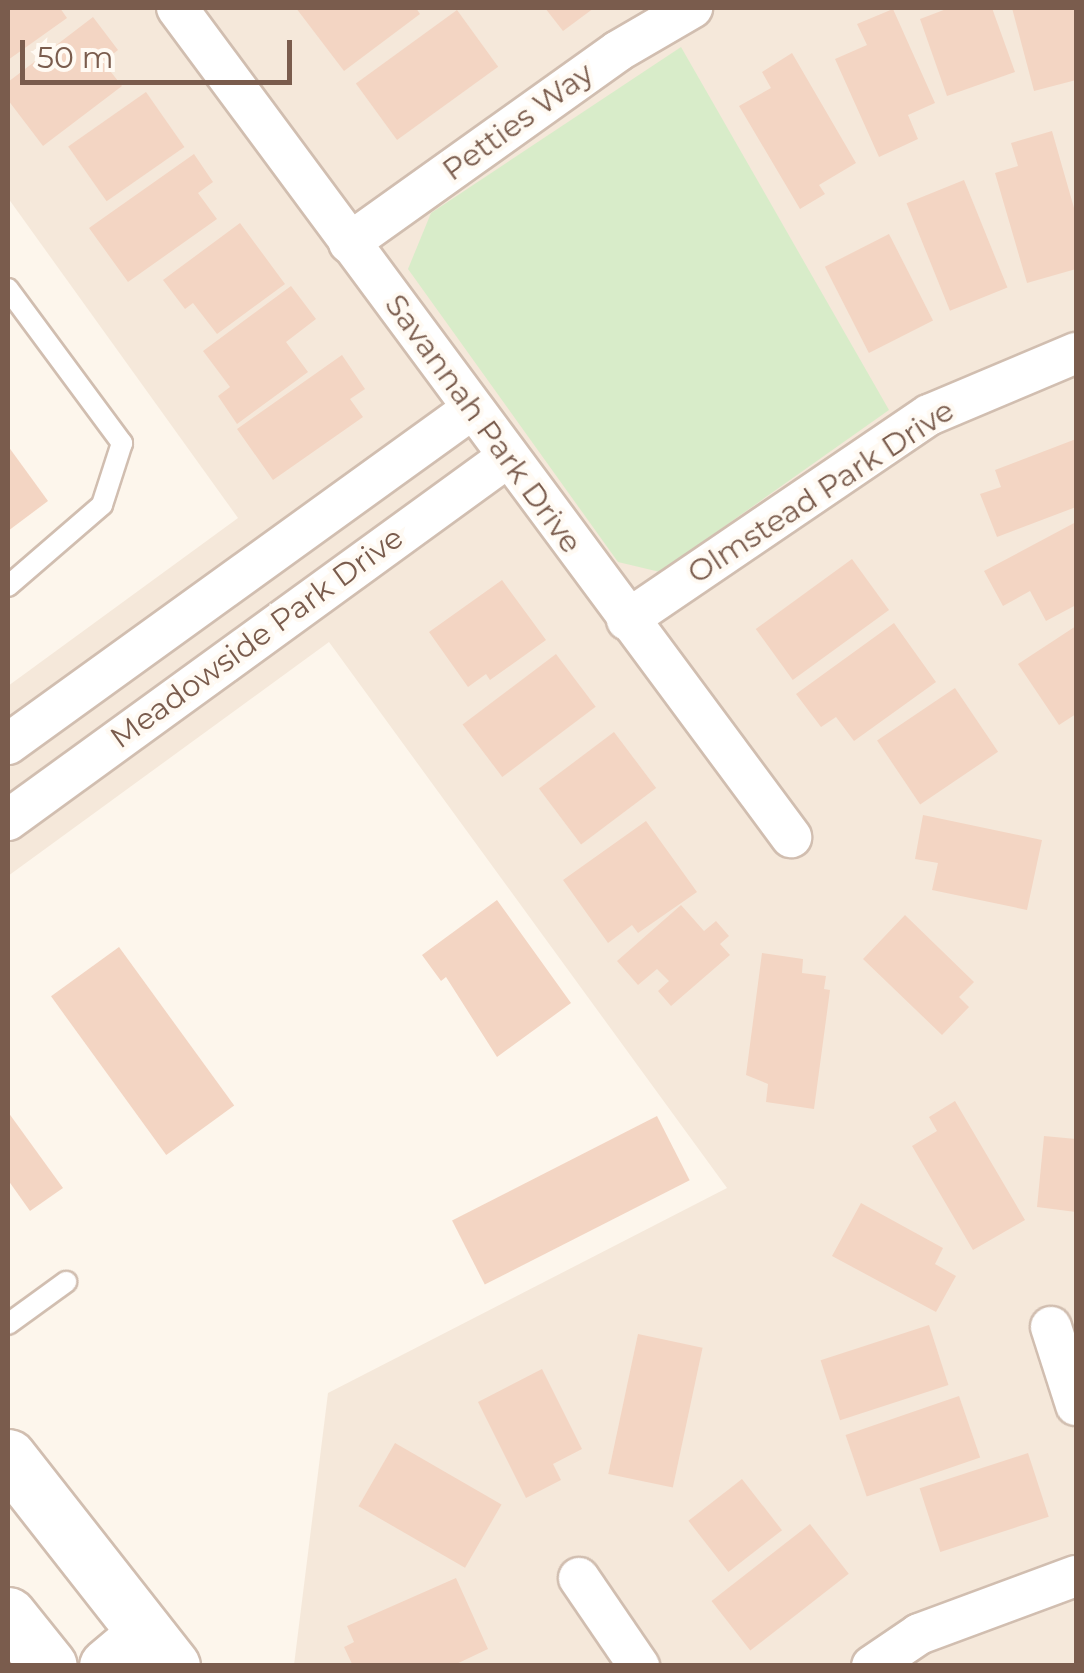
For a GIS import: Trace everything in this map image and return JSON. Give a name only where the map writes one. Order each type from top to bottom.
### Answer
[{"type":"main road","points":[[8,1458],[141,1655]]},
{"type":"main road","points":[[8,1615],[49,1666]]},
{"type":"street","name":"Savannah Park Drive","points":[[178,8],[791,838]]},
{"type":"street","name":"Petties Way","points":[[349,243],[618,50],[692,8]]},
{"type":"street","name":"Olmstead Park Drive","points":[[627,620],[929,414],[1076,353]]},
{"type":"street","name":"Meadowside Park Drive","points":[[8,744],[472,408]]},
{"type":"street","name":"Meadowside Park Drive","points":[[8,820],[508,457]]},
{"type":"street","points":[[56,709],[94,755]]},
{"type":"street","points":[[1050,1327],[1076,1404]]},
{"type":"street","points":[[872,1666],[919,1634],[1076,1576]]},
{"type":"street","points":[[579,1578],[639,1666]]},
{"type":"lane","points":[[8,289],[122,444],[102,505],[8,586]]},
{"type":"lane","points":[[8,1324],[66,1282]]},
{"type":"shaded area","points":[[8,8],[1076,8],[1076,1665],[294,1665],[328,1393],[727,1188],[329,642],[8,876],[8,686],[238,518],[8,198]]},
{"type":"green space","points":[[681,47],[889,410],[660,572],[618,562],[408,269],[431,213]]},
{"type":"building","points":[[8,8],[60,8],[67,18],[8,60]]},
{"type":"building","points":[[296,8],[416,8],[420,14],[344,71]]},
{"type":"building","points":[[545,8],[594,8],[563,31]]},
{"type":"building","points":[[949,8],[992,8],[1015,72],[947,96],[920,19]]},
{"type":"building","points":[[1012,8],[1076,8],[1076,80],[1034,91]]},
{"type":"building","points":[[893,9],[935,103],[908,115],[918,139],[879,157],[835,59],[867,45],[857,24]]},
{"type":"building","points":[[457,10],[498,67],[397,140],[356,83]]},
{"type":"building","points":[[93,17],[118,50],[103,62],[122,86],[43,146],[8,100],[8,82]]},
{"type":"building","points":[[792,53],[856,163],[819,185],[825,194],[800,209],[739,106],[771,88],[762,72]]},
{"type":"building","points":[[146,92],[184,147],[107,201],[68,146]]},
{"type":"building","points":[[1052,131],[1076,215],[1076,269],[1027,283],[995,173],[1018,166],[1011,143]]},
{"type":"building","points":[[194,154],[213,182],[198,193],[217,219],[128,282],[89,228]]},
{"type":"building","points":[[964,180],[1007,288],[950,311],[907,203]]},
{"type":"building","points":[[240,223],[285,284],[217,334],[193,303],[185,309],[163,280]]},
{"type":"building","points":[[889,234],[933,320],[869,353],[825,267]]},
{"type":"building","points":[[291,286],[316,319],[286,342],[308,372],[237,424],[218,396],[230,387],[203,351]]},
{"type":"building","points":[[342,355],[365,389],[350,399],[363,417],[273,480],[237,429]]},
{"type":"building","points":[[1076,439],[1076,507],[997,537],[980,494],[1001,487],[995,470]]},
{"type":"building","points":[[8,446],[48,501],[8,531]]},
{"type":"building","points":[[1076,522],[1076,605],[1046,621],[1030,591],[1003,606],[984,571]]},
{"type":"building","points":[[852,559],[889,610],[793,680],[756,629]]},
{"type":"building","points":[[502,580],[546,640],[490,680],[486,674],[468,687],[429,632]]},
{"type":"building","points":[[894,623],[936,682],[854,741],[836,717],[821,727],[796,694]]},
{"type":"building","points":[[1076,626],[1076,714],[1059,725],[1018,664]]},
{"type":"building","points":[[556,654],[596,707],[502,777],[463,724]]},
{"type":"building","points":[[955,688],[998,752],[920,804],[877,741]]},
{"type":"building","points":[[614,732],[656,788],[581,844],[539,789]]},
{"type":"building","points":[[923,815],[1042,840],[1027,910],[932,890],[938,863],[915,859]]},
{"type":"building","points":[[646,821],[697,892],[638,933],[632,925],[608,943],[563,880]]},
{"type":"building","points":[[497,900],[571,1003],[497,1057],[446,977],[441,981],[422,955]]},
{"type":"building","points":[[681,905],[704,931],[716,921],[729,936],[720,944],[730,955],[671,1006],[658,991],[669,981],[657,969],[638,985],[617,961]]},
{"type":"building","points":[[905,915],[974,982],[959,997],[969,1007],[942,1035],[863,959]]},
{"type":"building","points":[[119,947],[234,1106],[166,1155],[51,996]]},
{"type":"building","points":[[762,953],[803,959],[802,973],[826,976],[824,989],[830,990],[814,1109],[766,1102],[768,1084],[746,1075]]},
{"type":"building","points":[[955,1101],[1025,1220],[973,1250],[912,1146],[937,1131],[929,1117]]},
{"type":"building","points":[[8,1112],[63,1188],[30,1211],[8,1180]]},
{"type":"building","points":[[657,1116],[690,1180],[485,1285],[452,1220]]},
{"type":"building","points":[[1044,1136],[1076,1139],[1076,1212],[1037,1207]]},
{"type":"building","points":[[861,1203],[943,1248],[935,1264],[956,1276],[936,1312],[832,1256]]},
{"type":"building","points":[[929,1325],[948,1385],[840,1420],[821,1360]]},
{"type":"building","points":[[638,1334],[703,1348],[673,1488],[608,1474]]},
{"type":"building","points":[[542,1369],[582,1449],[553,1464],[561,1480],[526,1498],[478,1402]]},
{"type":"building","points":[[959,1396],[980,1457],[867,1497],[846,1435]]},
{"type":"building","points":[[395,1443],[502,1504],[465,1568],[358,1506]]},
{"type":"building","points":[[1028,1453],[1049,1517],[940,1552],[920,1488]]},
{"type":"building","points":[[742,1479],[782,1530],[728,1572],[688,1521]]},
{"type":"building","points":[[810,1524],[849,1574],[750,1651],[711,1601]]},
{"type":"building","points":[[456,1578],[488,1649],[452,1666],[353,1666],[344,1647],[354,1642],[347,1626]]}]
